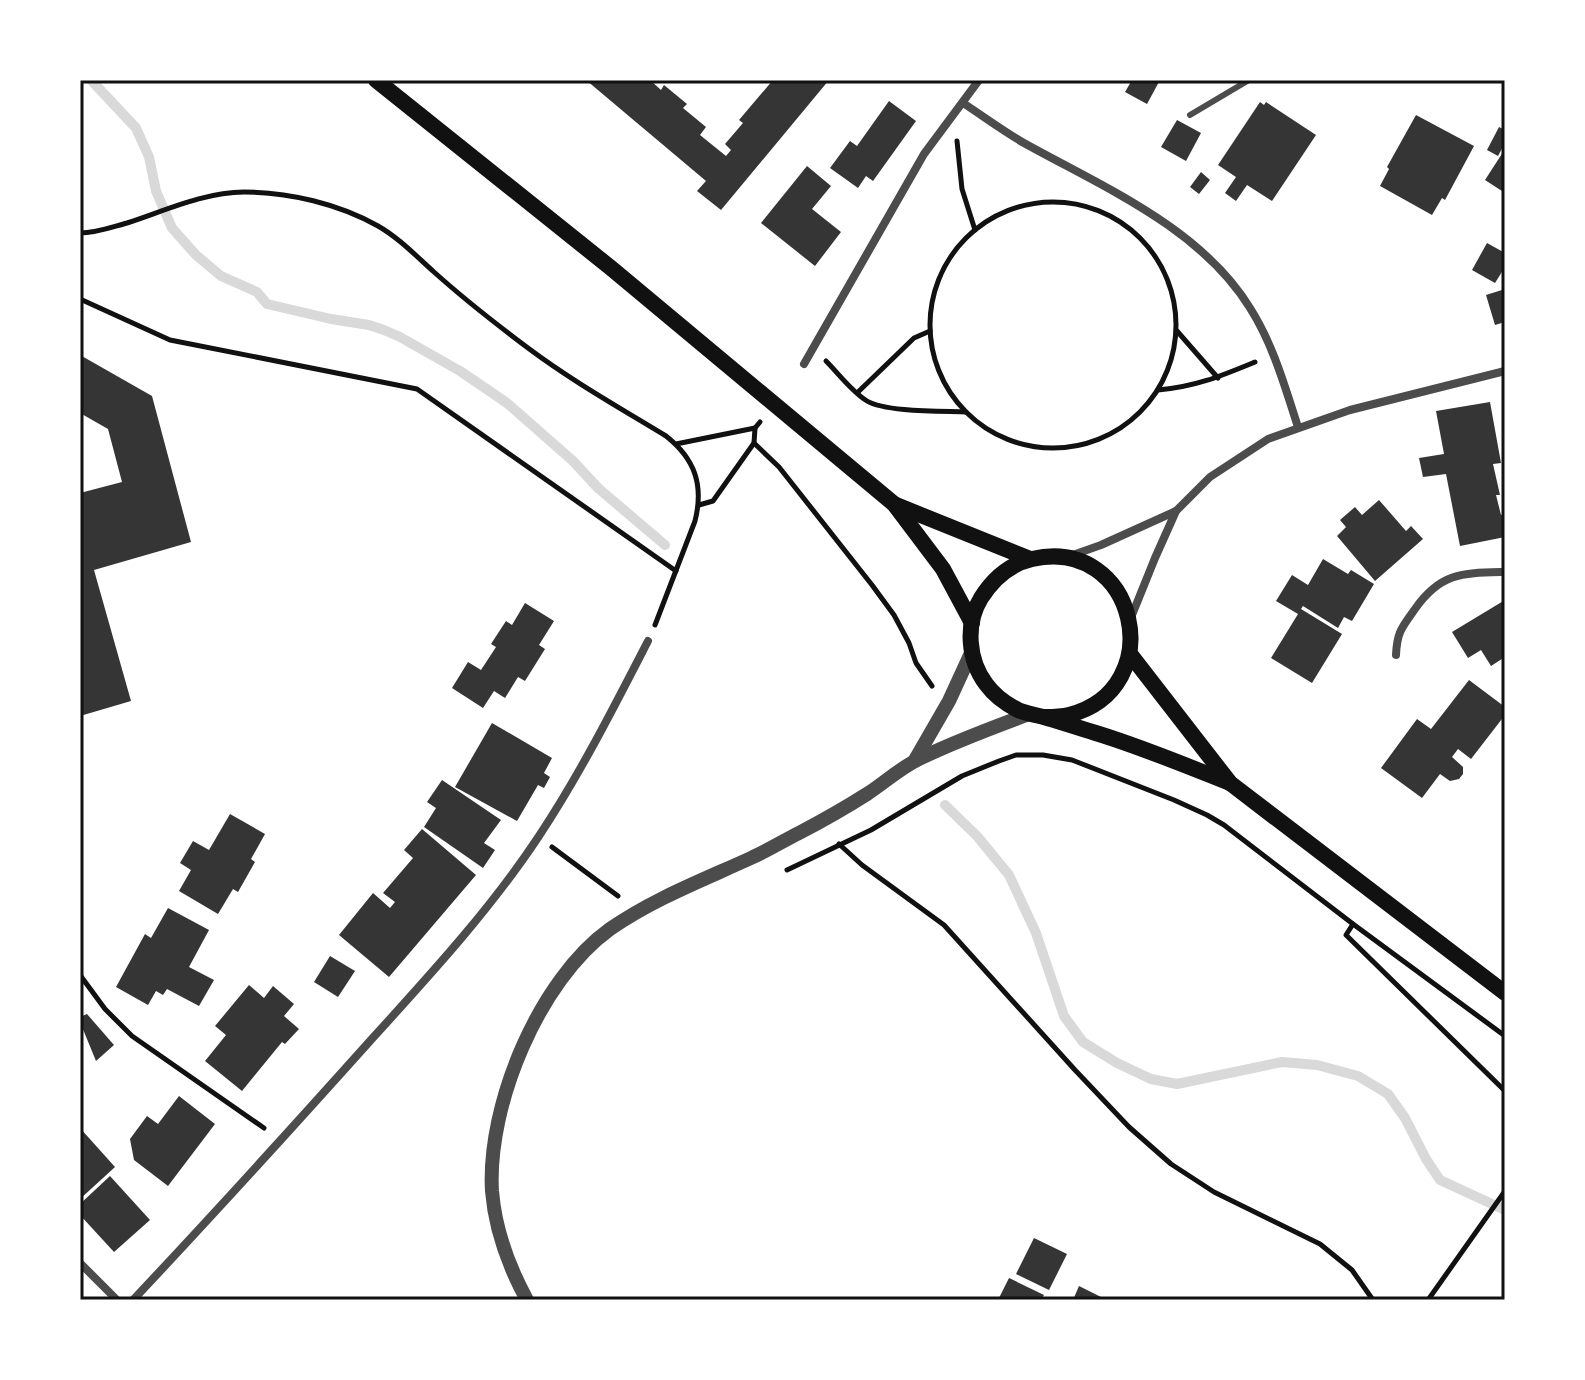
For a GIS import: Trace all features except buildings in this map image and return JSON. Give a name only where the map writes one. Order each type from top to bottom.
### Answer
[{"type":"main road","points":[[376,80],[611,268],[894,504],[943,569],[972,623]]},
{"type":"main road","points":[[894,504],[1030,559]]},
{"type":"main road","points":[[1037,715],[1067,716],[1089,708],[1108,694],[1122,675],[1130,654],[1132,631],[1127,608],[1117,590],[1103,574],[1085,563],[1065,557],[1030,559],[1005,570],[989,585],[978,602],[970,643],[975,664],[986,684],[1002,701],[1022,712],[1159,755],[1230,783]]},
{"type":"main road","points":[[1130,654],[1230,783],[1505,993]]},
{"type":"street","points":[[804,364],[924,154],[979,80]]},
{"type":"street","points":[[963,103],[1021,141],[1148,212],[1198,248],[1250,306],[1273,354],[1298,427]]},
{"type":"street","points":[[1065,557],[1101,545],[1176,511],[1210,477],[1268,439],[1350,410],[1505,371]]},
{"type":"street","points":[[1130,622],[1176,511]]},
{"type":"street","points":[[1396,655],[1400,630],[1433,587],[1452,577],[1505,572]]},
{"type":"street","points":[[133,1300],[281,1140],[473,924],[511,876],[539,837],[600,734],[648,641]]},
{"type":"street","points":[[915,761],[949,701],[972,651]]},
{"type":"street","points":[[527,1300],[508,1259],[492,1193],[493,1159],[509,1082],[525,1042],[543,1006],[581,955],[607,931],[635,913],[812,826],[915,761],[1037,715]]},
{"type":"street","points":[[80,1263],[117,1300]]},
{"type":"lane","points":[[1190,115],[1249,80]]},
{"type":"path","points":[[947,122],[958,143],[962,189],[975,230]]},
{"type":"path","points":[[80,233],[103,230],[222,194],[241,192],[264,192],[303,199],[355,214],[380,227],[530,350],[676,444],[689,458],[698,485],[699,505],[648,641]]},
{"type":"path","points":[[1041,202],[1075,203],[1118,220],[1148,246],[1164,270],[1174,298],[1177,330],[1166,376],[1135,416],[1111,434],[1089,443],[1046,448],[1024,445],[996,434],[967,413],[951,394],[934,356],[930,331],[931,306],[940,276],[955,251],[975,230],[996,216],[1020,206],[1041,202]]},
{"type":"path","points":[[80,299],[170,340],[417,389],[676,571]]},
{"type":"path","points":[[1177,330],[1218,378]]},
{"type":"path","points":[[857,393],[914,338],[930,331]]},
{"type":"path","points":[[814,348],[857,393],[881,407],[967,413]]},
{"type":"path","points":[[1157,391],[1184,388],[1218,378],[1273,354]]},
{"type":"path","points":[[699,505],[713,501],[754,443],[755,428],[775,403]]},
{"type":"path","points":[[676,444],[755,428]]},
{"type":"path","points":[[754,443],[779,467],[894,615],[923,675],[937,692]]},
{"type":"path","points":[[784,871],[871,830],[962,776],[999,761],[1016,755],[1043,755],[1072,760],[1109,773],[1224,825],[1505,1036]]},
{"type":"path","points":[[539,837],[621,898],[635,913]]},
{"type":"path","points":[[839,844],[862,865],[944,925],[1086,1082],[1129,1127],[1171,1164],[1214,1192],[1320,1244],[1352,1270],[1373,1300]]},
{"type":"path","points":[[1353,924],[1346,935],[1505,1091]]},
{"type":"path","points":[[80,975],[105,1009],[132,1036],[281,1140]]},
{"type":"path","points":[[1428,1300],[1505,1191]]},
{"type":"waterway","points":[[91,80],[136,128],[149,157],[156,191],[172,228],[196,255],[221,276],[257,292],[267,304],[384,330],[460,371],[507,403],[665,545]]},
{"type":"waterway","points":[[945,805],[977,836],[1009,875],[1036,933],[1064,1016],[1083,1042],[1151,1079],[1177,1084],[1282,1062],[1317,1065],[1358,1076],[1388,1094],[1440,1180],[1505,1210]]}]
